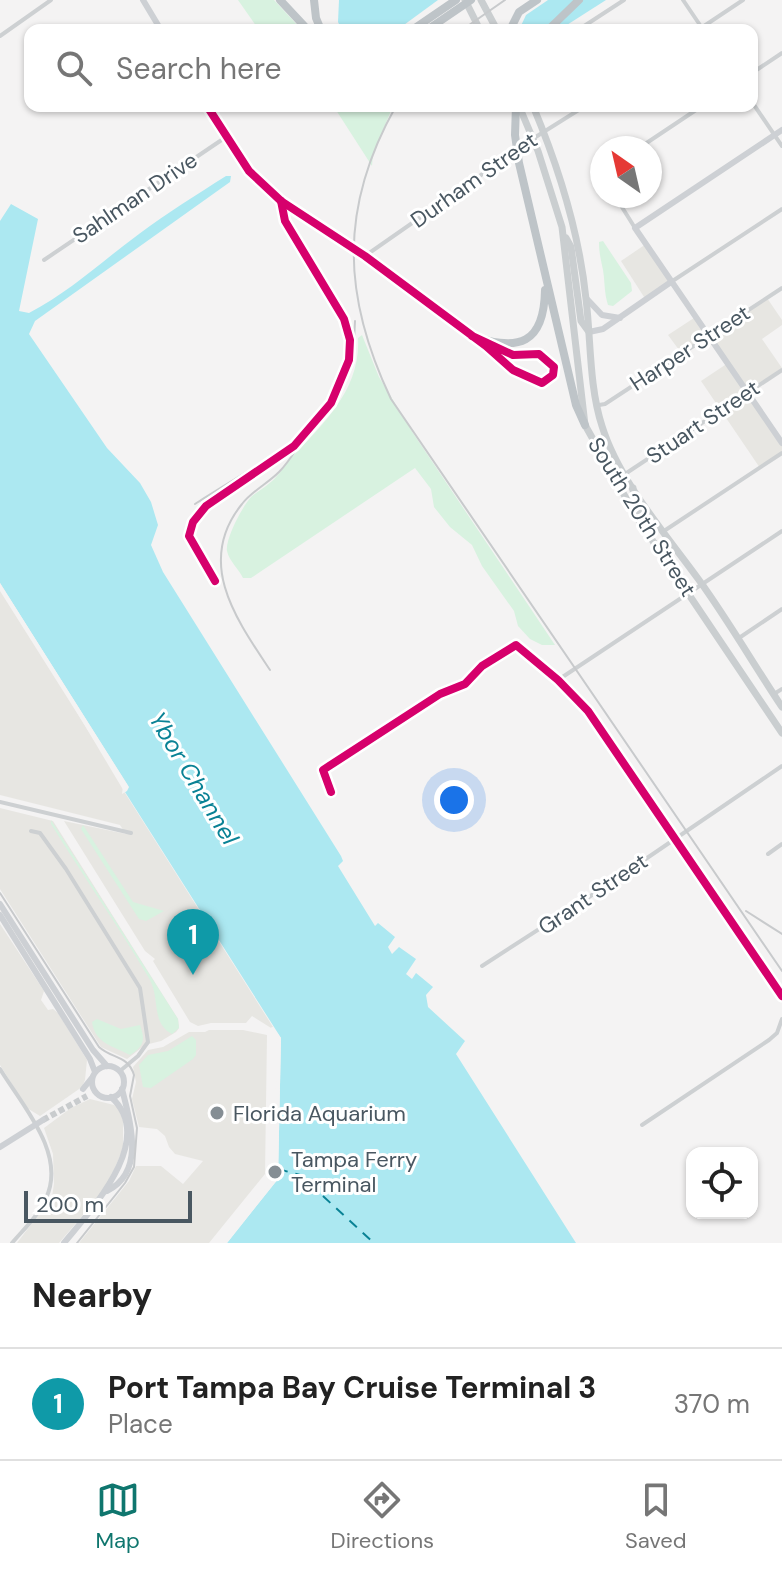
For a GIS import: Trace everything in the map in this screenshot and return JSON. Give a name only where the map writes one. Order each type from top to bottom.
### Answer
[{"type":"highway","points":[[280,0],[302,24]]},
{"type":"highway","points":[[314,0],[319,24]]},
{"type":"highway","points":[[420,24],[456,0]]},
{"type":"highway","points":[[513,24],[519,12],[537,0]]},
{"type":"highway","points":[[554,24],[579,0]]},
{"type":"highway","points":[[435,24],[467,1]]},
{"type":"highway","points":[[517,112],[515,135],[519,163],[576,405],[585,425]]},
{"type":"highway","points":[[472,336],[501,345],[527,338],[542,320],[545,281]]},
{"type":"main road","points":[[481,0],[494,24]]},
{"type":"main road","points":[[467,1],[477,24]]},
{"type":"main road","name":"South 20th Street","points":[[521,112],[534,138],[563,232],[585,425],[642,525],[782,733]]},
{"type":"main road","name":"South 20th Street","points":[[536,112],[570,208],[586,298],[596,406],[608,444],[633,488],[701,583],[782,707]]},
{"type":"main road","points":[[563,232],[571,247],[581,321],[589,332]]},
{"type":"main road","points":[[633,488],[632,497],[642,513],[642,525]]},
{"type":"street","points":[[0,36],[51,0]]},
{"type":"street","points":[[143,0],[157,24]]},
{"type":"street","points":[[587,24],[624,0]]},
{"type":"street","points":[[683,0],[698,24]]},
{"type":"street","points":[[708,24],[743,0]]},
{"type":"street","points":[[758,69],[782,53]]},
{"type":"street","points":[[758,111],[782,146]]},
{"type":"street","points":[[211,112],[249,171],[281,201],[365,256],[513,370],[542,383],[553,375],[554,367],[546,357],[539,354],[513,355],[472,336]]},
{"type":"street","name":"Durham Street","points":[[365,256],[576,112]]},
{"type":"street","points":[[657,136],[693,112]]},
{"type":"street","points":[[635,228],[782,130]]},
{"type":"street","name":"Sahlman Drive","points":[[44,260],[226,137]]},
{"type":"street","points":[[215,581],[189,536],[193,522],[206,506],[294,446],[331,403],[349,360],[350,340],[344,319],[285,221],[281,201]]},
{"type":"street","points":[[622,208],[782,443]]},
{"type":"street","points":[[589,332],[603,329],[782,209]]},
{"type":"street","name":"Harper Street","points":[[596,406],[605,404],[782,288]]},
{"type":"street","points":[[586,298],[599,313],[620,318]]},
{"type":"street","name":"Stuart Street","points":[[625,474],[782,370]]},
{"type":"street","points":[[664,531],[782,453]]},
{"type":"street","points":[[558,680],[782,531]]},
{"type":"street","points":[[737,640],[782,609]]},
{"type":"street","points":[[331,792],[323,770],[440,694],[465,684],[482,666],[516,645],[558,680],[588,711],[782,996]]},
{"type":"street","points":[[774,694],[782,689]]},
{"type":"street","name":"Grant Street","points":[[482,966],[782,766]]},
{"type":"street","points":[[0,802],[131,833]]},
{"type":"street","points":[[31,831],[40,833],[66,869],[143,995],[148,1042],[138,1056],[120,1071]]},
{"type":"street","points":[[768,854],[782,844]]},
{"type":"street","points":[[0,905],[96,1055],[107,1066],[120,1071],[124,1078],[122,1089],[133,1128],[131,1156],[122,1176],[64,1243]]},
{"type":"street","points":[[0,915],[90,1059],[93,1086],[98,1094]]},
{"type":"street","points":[[642,1125],[769,1040],[777,1033],[782,1019]]},
{"type":"street","points":[[107,1066],[94,1074],[85,1092],[111,1097],[123,1113],[127,1126],[121,1164],[107,1191]]},
{"type":"street","points":[[0,1069],[43,1135],[49,1154],[49,1190],[40,1210],[12,1243]]},
{"type":"street","points":[[111,1097],[122,1089]]},
{"type":"street","points":[[0,1147],[43,1120]]},
{"type":"shaded area","points":[[646,244],[672,282],[646,300],[621,261]]},
{"type":"shaded area","points":[[767,298],[782,320],[782,325],[762,339],[782,368],[747,392],[782,443],[782,453],[760,468],[701,381],[728,363],[709,336],[682,354],[668,335],[697,316],[709,335]]},
{"type":"shaded area","points":[[0,583],[125,793],[273,1027],[252,1016],[246,1023],[198,1026],[190,1022],[153,961],[155,959],[145,951],[64,821],[126,834],[120,825],[0,795]]},
{"type":"shaded area","points":[[0,808],[53,821],[178,1019],[176,1032],[161,1041],[145,1045],[127,1059],[101,1047],[0,889]]},
{"type":"shaded area","points":[[0,924],[44,991],[41,1000],[48,1010],[58,1013],[87,1060],[82,1087],[40,1116],[27,1108],[0,1065]]},
{"type":"shaded area","points":[[243,1030],[267,1035],[265,1174],[209,1243],[79,1243],[129,1181],[136,1166],[161,1166],[183,1184],[203,1161],[175,1154],[165,1136],[157,1129],[139,1127],[132,1099],[136,1082],[133,1067],[148,1050],[163,1047],[189,1032]]},
{"type":"shaded area","points":[[90,1099],[114,1105],[123,1120],[123,1149],[106,1188],[59,1243],[17,1243],[52,1197],[53,1154],[44,1128],[71,1108]]},
{"type":"green space","points":[[238,0],[274,0],[296,24],[255,24]]},
{"type":"green space","points":[[337,112],[390,112],[373,154],[372,166]]},
{"type":"green space","points":[[603,241],[631,283],[632,291],[613,306],[608,305],[606,296],[599,246],[599,242]]},
{"type":"green space","points":[[362,335],[379,377],[413,433],[555,645],[542,645],[530,639],[518,626],[514,611],[482,566],[472,545],[450,527],[434,507],[431,489],[415,468],[251,578],[243,578],[232,562],[227,546],[240,514],[252,496],[278,475],[338,404],[353,373],[358,338]]},
{"type":"green space","points":[[51,820],[178,1019],[179,1028],[172,1034],[158,1017],[150,980]]},
{"type":"green space","points":[[83,825],[133,902],[164,911],[146,921],[139,919],[81,829]]},
{"type":"green space","points":[[97,1019],[121,1029],[140,1025],[141,1045],[130,1055],[106,1043],[94,1029],[92,1022]]},
{"type":"green space","points":[[192,1036],[196,1040],[193,1059],[151,1088],[143,1087],[139,1065],[148,1055],[168,1051]]},
{"type":"water","points":[[339,0],[438,0],[405,24],[338,22]]},
{"type":"water","points":[[548,0],[606,0],[568,24],[522,24],[526,15]]},
{"type":"water","name":"Ybor Channel","points":[[226,176],[231,176],[230,182],[35,321],[29,334],[107,448],[140,483],[151,502],[158,525],[151,545],[163,572],[341,856],[343,861],[338,866],[375,926],[378,923],[395,937],[388,947],[392,954],[399,947],[416,959],[406,974],[412,979],[416,973],[433,987],[426,995],[428,1007],[465,1041],[456,1054],[576,1243],[227,1243],[278,1179],[281,1038],[125,792],[128,786],[0,583],[0,221],[11,204],[38,219],[19,311],[29,313]]},
{"type":"pier","points":[[0,583],[129,787],[122,794],[123,786],[0,591]]},
{"type":"pier","points":[[273,1027],[281,1038],[278,1179],[227,1243],[223,1243],[274,1177],[277,1039],[270,1028]]},
{"type":"ferry route","points":[[278,1169],[300,1175],[374,1243]]},
{"type":"tunnel","points":[[43,1120],[87,1096]]},
{"type":"tram line","points":[[0,893],[99,1047],[128,1064],[134,1075],[130,1096],[137,1128],[134,1167],[77,1243]]},
{"type":"railway","points":[[471,24],[505,0]]},
{"type":"railway","points":[[393,112],[377,143],[364,180],[356,216],[354,252],[356,288],[363,324],[391,399],[782,971]]},
{"type":"railway","points":[[195,504],[291,442],[325,414],[336,400],[349,372],[355,321]]},
{"type":"railway","points":[[270,670],[245,631],[226,590],[221,569],[222,547],[228,526],[242,504],[279,472],[304,438]]},
{"type":"railway","points":[[746,911],[782,934]]},
{"type":"cycle path","points":[[211,112],[249,171],[281,201],[365,256],[473,337]]},
{"type":"cycle path","points":[[215,581],[189,536],[193,522],[206,506],[294,446],[331,403],[349,360],[350,340],[344,319],[285,221],[281,201]]},
{"type":"cycle path","points":[[473,337],[513,355],[539,354],[554,367],[553,375],[542,383],[513,370],[473,337]]},
{"type":"cycle path","points":[[331,792],[323,770],[440,694],[465,684],[482,666],[516,645],[558,680],[588,711],[782,996]]},
{"type":"place","name":"Port Tampa Bay Cruise Terminal 3","points":[[193,975]]},
{"type":"place","name":"Florida Aquarium","points":[[217,1113]]},
{"type":"place","name":"Tampa Ferry Terminal","points":[[275,1172]]}]
